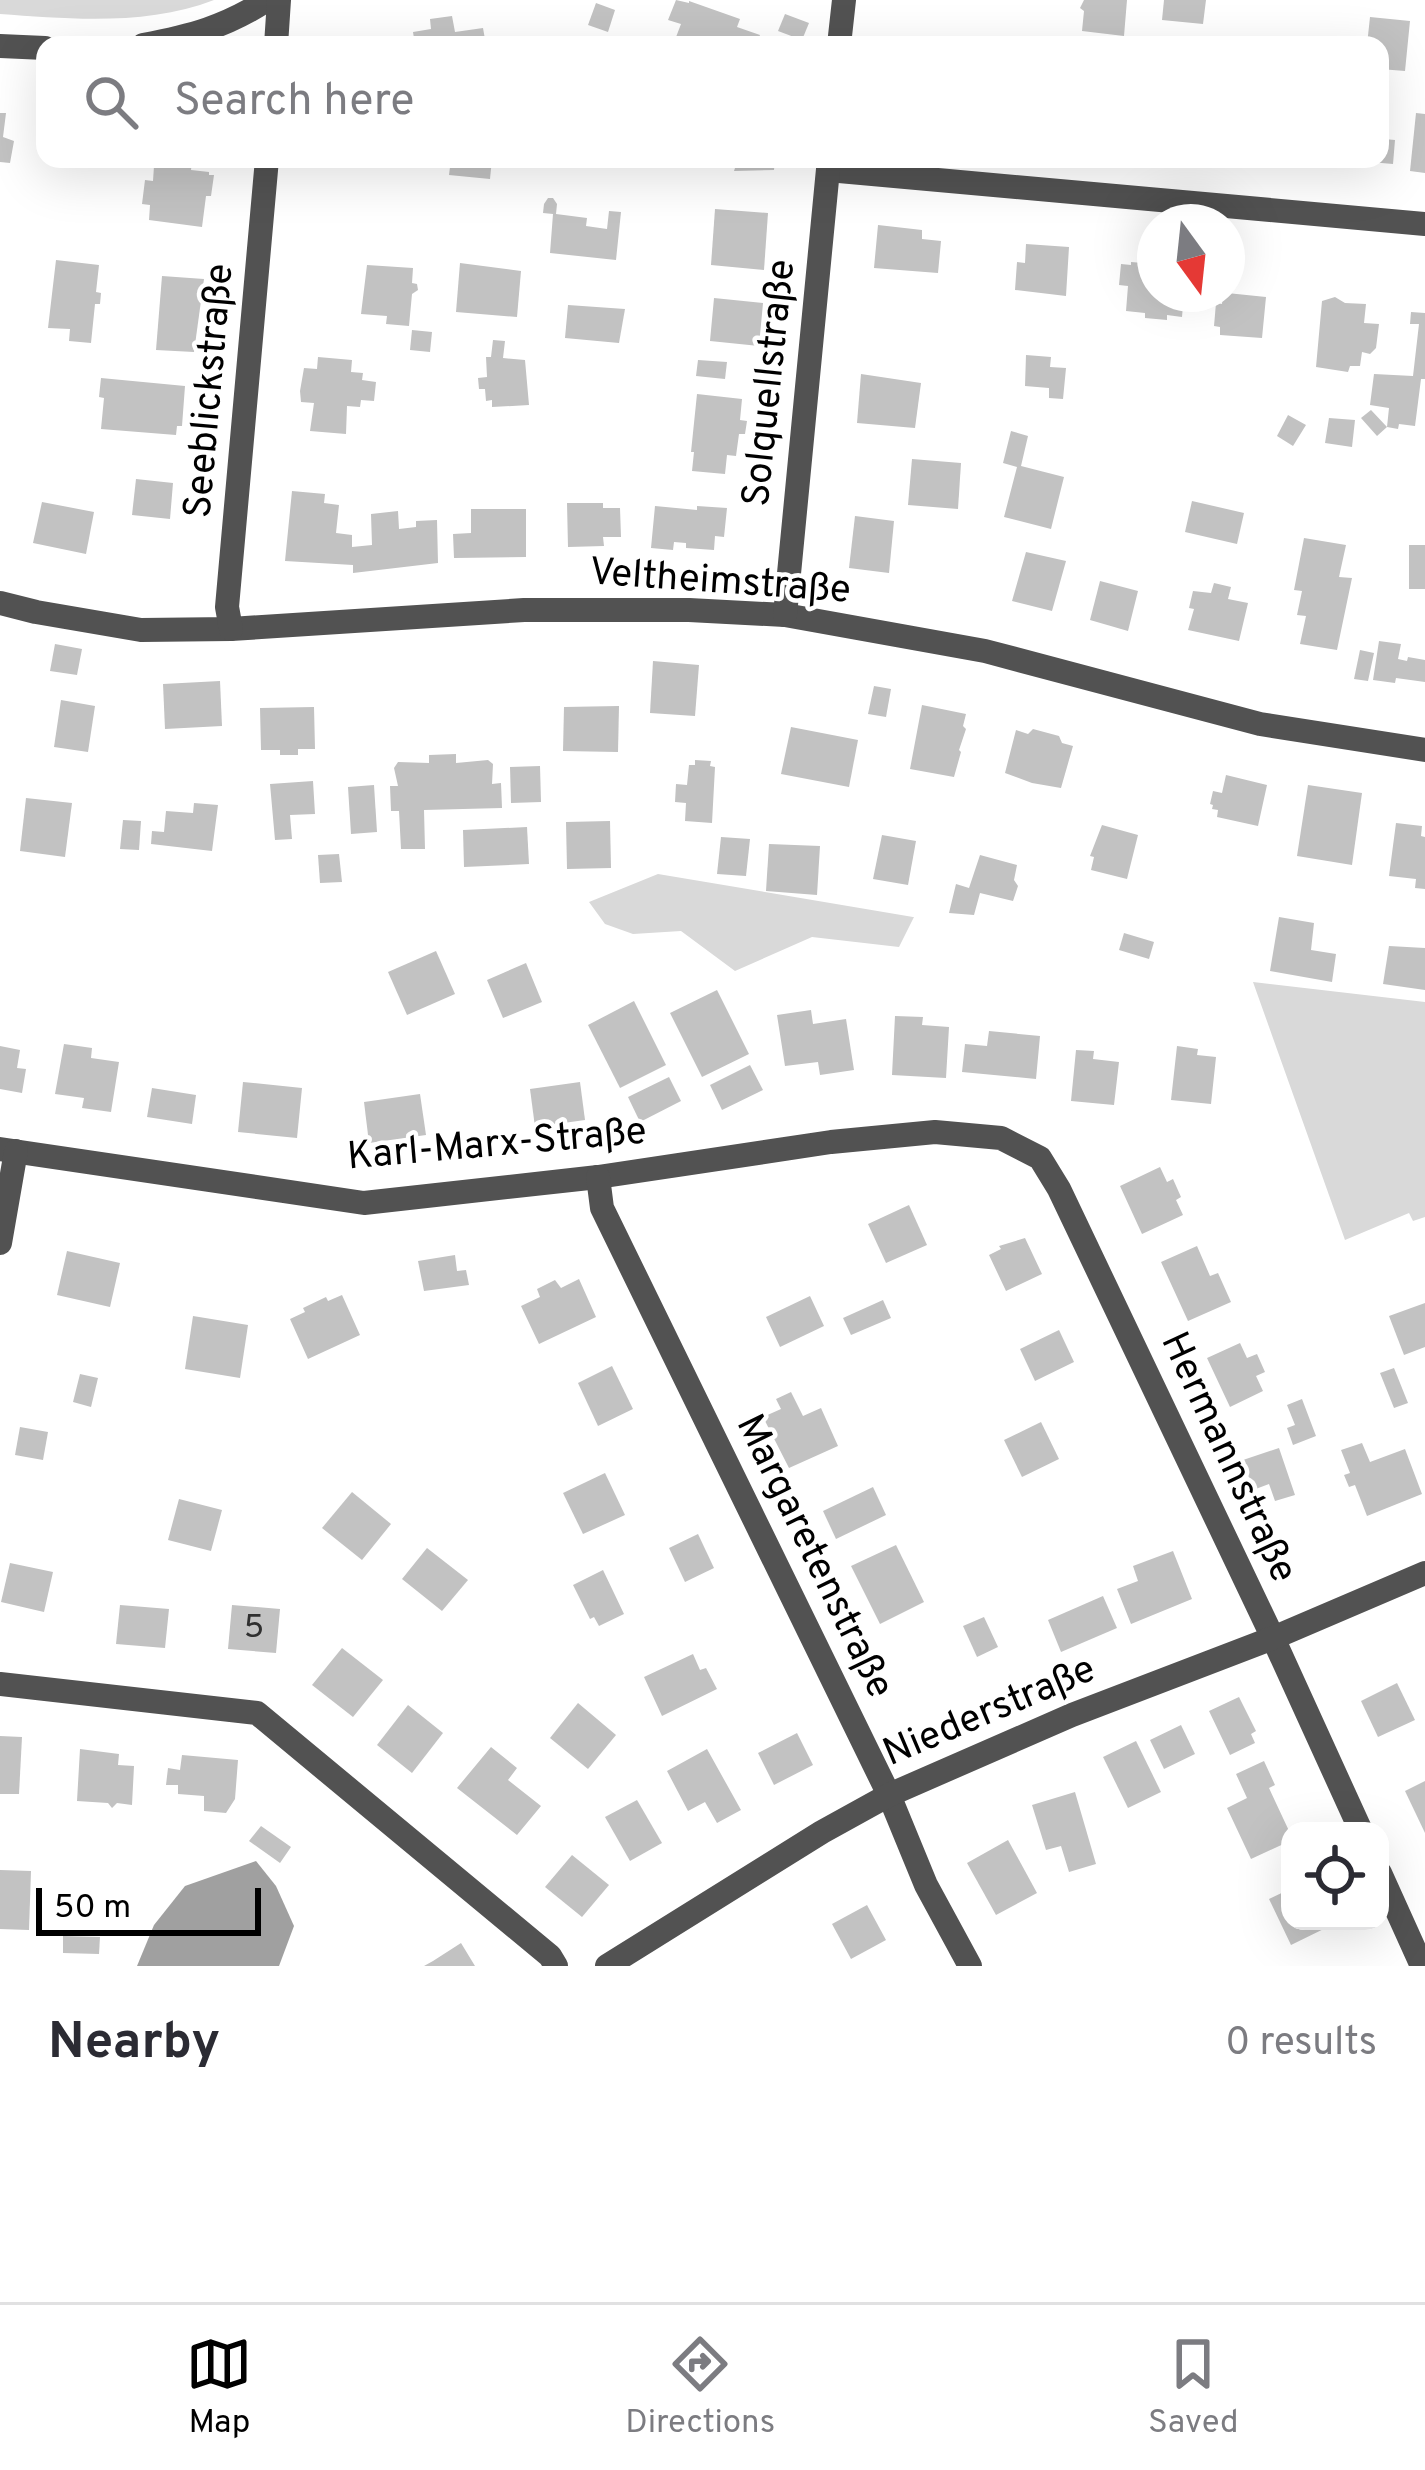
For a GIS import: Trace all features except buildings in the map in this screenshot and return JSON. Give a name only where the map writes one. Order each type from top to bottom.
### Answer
[{"type":"street","points":[[191,36],[236,20],[267,0]]},
{"type":"street","points":[[277,36],[279,0]]},
{"type":"street","points":[[840,36],[844,0]]},
{"type":"street","points":[[0,46],[36,48]]},
{"type":"street","name":"Seeblickstraße","points":[[231,629],[227,607],[266,168]]},
{"type":"street","name":"Solquellstraße","points":[[785,615],[828,168]]},
{"type":"street","points":[[858,168],[1425,224]]},
{"type":"street","name":"Veltheimstraße","points":[[0,603],[141,630],[231,629],[524,610],[785,615],[985,651],[1260,724],[1425,750]]},
{"type":"street","name":"Karl-Marx-Straße","points":[[8,1150],[364,1203],[598,1177],[832,1142],[935,1132],[1001,1138]]},
{"type":"street","name":"Hermannstraße","points":[[1001,1138],[1040,1158],[1060,1189],[1357,1822]]},
{"type":"street","points":[[0,1243],[8,1150]]},
{"type":"street","name":"Margaretenstraße","points":[[598,1177],[602,1208],[889,1795],[926,1885],[970,1966]]},
{"type":"street","name":"Niederstraße","points":[[607,1966],[889,1795],[1072,1715],[1425,1573]]},
{"type":"street","points":[[0,1684],[257,1713],[550,1956],[556,1966]]},
{"type":"street","points":[[1389,1894],[1422,1966]]},
{"type":"shaded area","points":[[0,0],[214,0],[162,14],[108,19],[0,14]]},
{"type":"shaded area","points":[[658,874],[914,917],[899,947],[812,937],[735,971],[681,931],[633,934],[605,924],[589,902]]},
{"type":"shaded area","points":[[1253,982],[1425,1002],[1425,1217],[1413,1221],[1409,1213],[1345,1240]]},
{"type":"shaded area","points":[[256,1861],[276,1886],[294,1926],[279,1966],[137,1966],[154,1925],[185,1886]]}]
